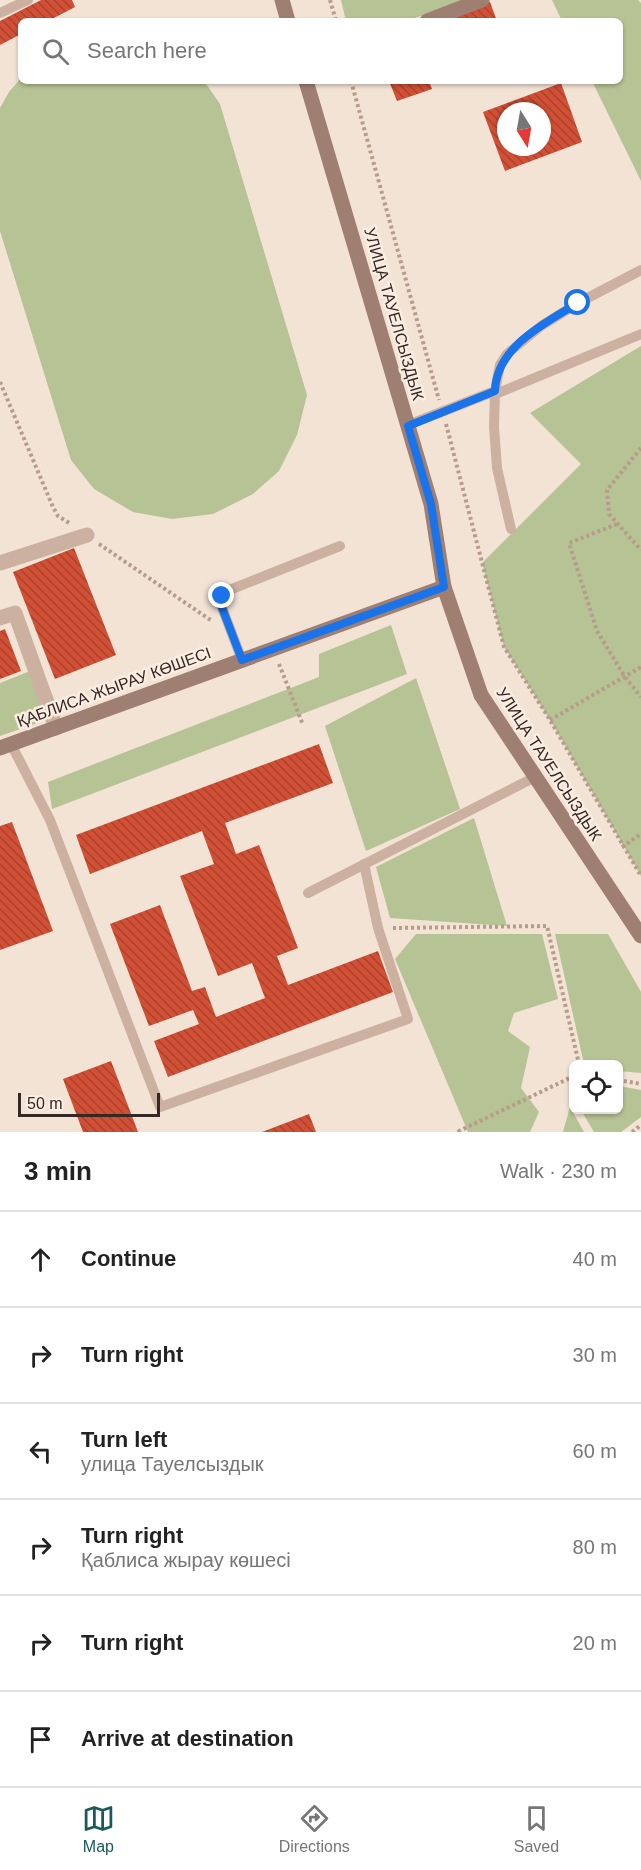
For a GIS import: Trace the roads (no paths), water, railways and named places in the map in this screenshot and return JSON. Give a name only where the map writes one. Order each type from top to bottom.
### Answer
[{"type":"street","points":[[282,0],[287,18]]},
{"type":"street","points":[[435,18],[482,0]]},
{"type":"street","name":"УЛИЦА ТАУЕЛСЫЗДЫК","points":[[307,84],[431,504],[444,587],[481,695],[641,936]]},
{"type":"street","points":[[0,563],[87,536]]},
{"type":"street","name":"ҚАБЛИСА ЖЫРАУ КӨШЕСІ","points":[[6,746],[444,587]]},
{"type":"street","points":[[2,613],[15,613],[56,728]]},
{"type":"lane","points":[[0,13],[28,0]]},
{"type":"lane","points":[[511,529],[497,468],[494,427],[495,391],[500,365],[507,354],[541,326],[578,303],[641,270]]},
{"type":"lane","points":[[408,426],[495,391],[498,393],[641,334]]},
{"type":"lane","points":[[242,660],[221,605],[222,596],[227,591],[340,546]]},
{"type":"lane","points":[[6,746],[50,820],[160,1107],[408,1019],[378,928],[364,864]]},
{"type":"lane","points":[[308,893],[535,777]]}]
